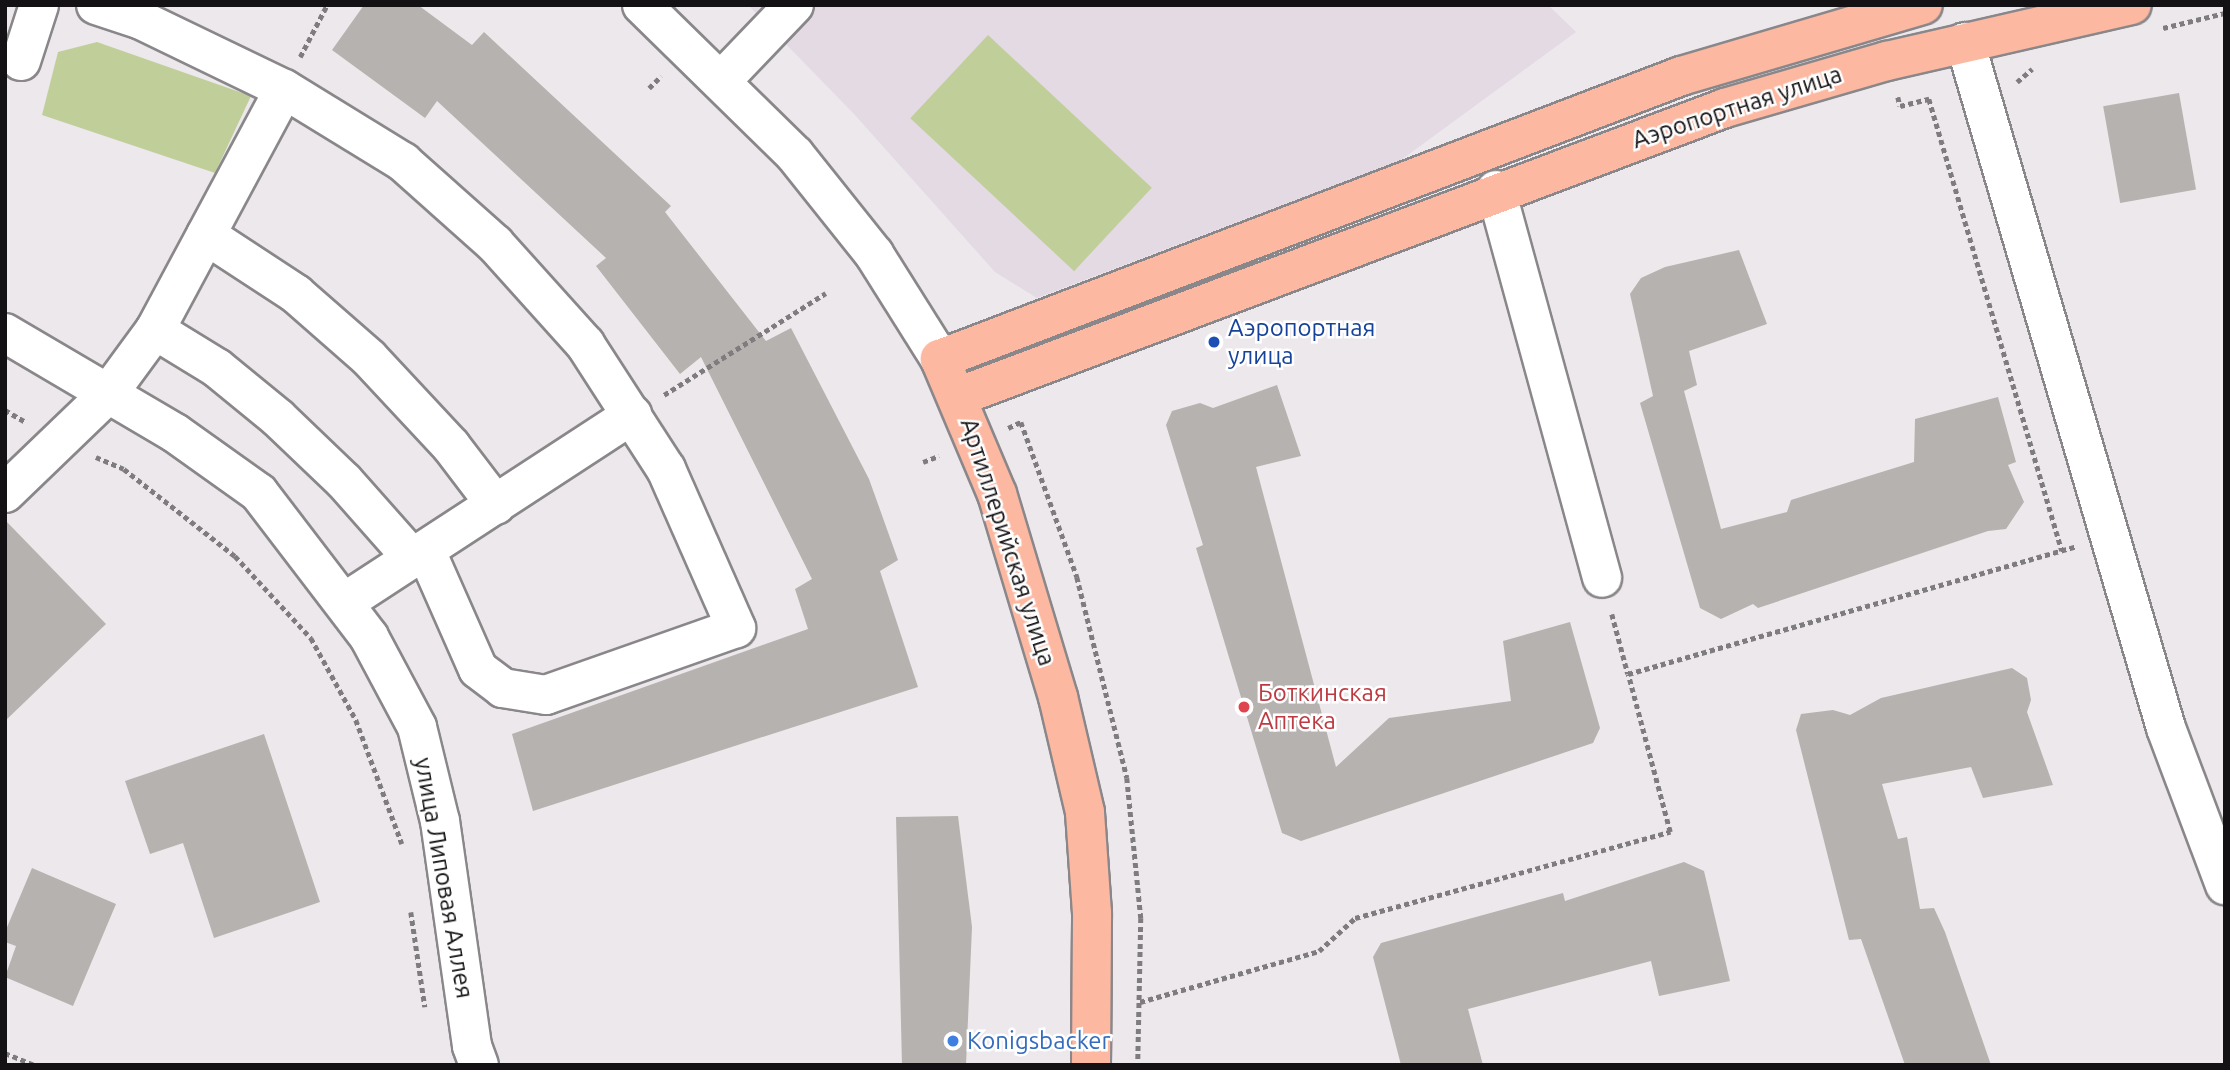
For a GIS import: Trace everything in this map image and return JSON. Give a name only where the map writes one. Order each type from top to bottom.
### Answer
[{"type":"main road","name":"Аэропортная улица","points":[[940,359],[1681,76],[1923,5]]},
{"type":"main road","name":"Аэропортная улица","points":[[960,396],[1496,190],[1725,108],[1887,61],[2132,5]]},
{"type":"main road","name":"Артиллерийская улица","points":[[940,359],[960,396],[998,494],[1055,684],[1084,812],[1092,913],[1091,1065]]},
{"type":"street","points":[[21,61],[39,5]]},
{"type":"street","points":[[96,5],[141,20],[284,89],[403,162],[495,244],[585,344],[666,469],[736,628],[546,695],[503,688],[478,669],[420,555],[278,418],[217,368],[155,330]]},
{"type":"street","name":"Артиллерийская улица","points":[[642,5],[722,80],[834,204],[940,359]]},
{"type":"street","points":[[722,80],[794,5]]},
{"type":"street","points":[[1965,42],[2166,729],[2225,885]]},
{"type":"street","points":[[5,493],[108,394],[155,330],[284,89]]},
{"type":"street","points":[[1496,190],[1602,579]]},
{"type":"street","points":[[206,234],[296,294],[369,358],[451,446],[496,505]]},
{"type":"street","name":"улица Липовая Аллея","points":[[5,333],[175,432],[260,493],[345,602],[417,727],[440,821],[472,1046],[480,1065]]},
{"type":"street","points":[[345,602],[632,415]]},
{"type":"path","points":[[284,89],[327,5]]},
{"type":"path","points":[[1887,61],[1900,106],[1929,99],[2062,551]]},
{"type":"path","points":[[632,415],[826,293]]},
{"type":"path","points":[[5,410],[58,441],[124,469],[235,556],[311,638],[356,720],[404,850]]},
{"type":"path","points":[[1628,674],[2111,537]]},
{"type":"path","points":[[1140,1002],[1319,951],[1355,918],[1670,832],[1602,579]]},
{"type":"path","points":[[410,901],[428,1015]]},
{"type":"path","points":[[5,1053],[35,1065]]},
{"type":"shaded area","points":[[748,5],[1548,5],[1576,32],[1401,160],[1037,298],[995,272],[855,115]]},
{"type":"green space","points":[[988,35],[1152,188],[1074,271],[910,118]]},
{"type":"green space","points":[[97,42],[251,96],[215,173],[42,115],[58,52]]},
{"type":"building","points":[[364,5],[418,5],[472,45],[484,32],[671,206],[665,212],[766,341],[791,328],[869,479],[898,560],[880,571],[918,687],[533,811],[512,734],[808,629],[795,589],[812,579],[701,357],[680,374],[596,266],[606,258],[437,101],[425,118],[332,50]]},
{"type":"building","points":[[2179,93],[2196,190],[2120,203],[2103,106]]},
{"type":"building","points":[[1739,250],[1767,324],[1689,351],[1697,385],[1684,391],[1721,529],[1787,512],[1791,500],[1914,462],[1915,419],[1998,397],[2016,462],[2008,465],[2024,502],[2006,529],[1988,531],[1758,608],[1753,604],[1721,619],[1700,608],[1640,403],[1653,396],[1630,294],[1641,278],[1665,267]]},
{"type":"building","points":[[1277,385],[1301,456],[1256,467],[1336,767],[1389,718],[1511,701],[1503,641],[1570,622],[1600,728],[1593,743],[1301,841],[1282,833],[1196,548],[1203,545],[1166,425],[1172,411],[1200,403],[1213,408]]},
{"type":"building","points":[[5,520],[106,624],[5,721]]},
{"type":"building","points":[[2012,668],[2027,678],[2031,700],[2027,712],[2053,785],[1983,798],[1971,767],[1882,784],[1898,839],[1907,837],[1920,909],[1934,908],[1945,932],[1991,1065],[1905,1065],[1861,939],[1849,940],[1796,730],[1801,714],[1833,710],[1850,715],[1881,698]]},
{"type":"building","points":[[264,734],[320,902],[214,938],[183,843],[150,854],[125,781]]},
{"type":"building","points":[[958,816],[972,927],[966,1065],[902,1065],[896,817]]},
{"type":"building","points":[[1684,862],[1704,871],[1730,981],[1659,996],[1651,961],[1468,1009],[1483,1065],[1401,1065],[1373,957],[1381,943],[1563,893],[1565,901]]},
{"type":"building","points":[[32,868],[116,904],[73,1006],[5,977],[16,946],[5,942],[5,932]]},
{"type":"place","name":"Аэропортная улица","points":[[1214,342]]},
{"type":"place","name":"Боткинская Аптека","points":[[1244,707]]},
{"type":"place","name":"Konigsbacker","points":[[953,1041]]}]
